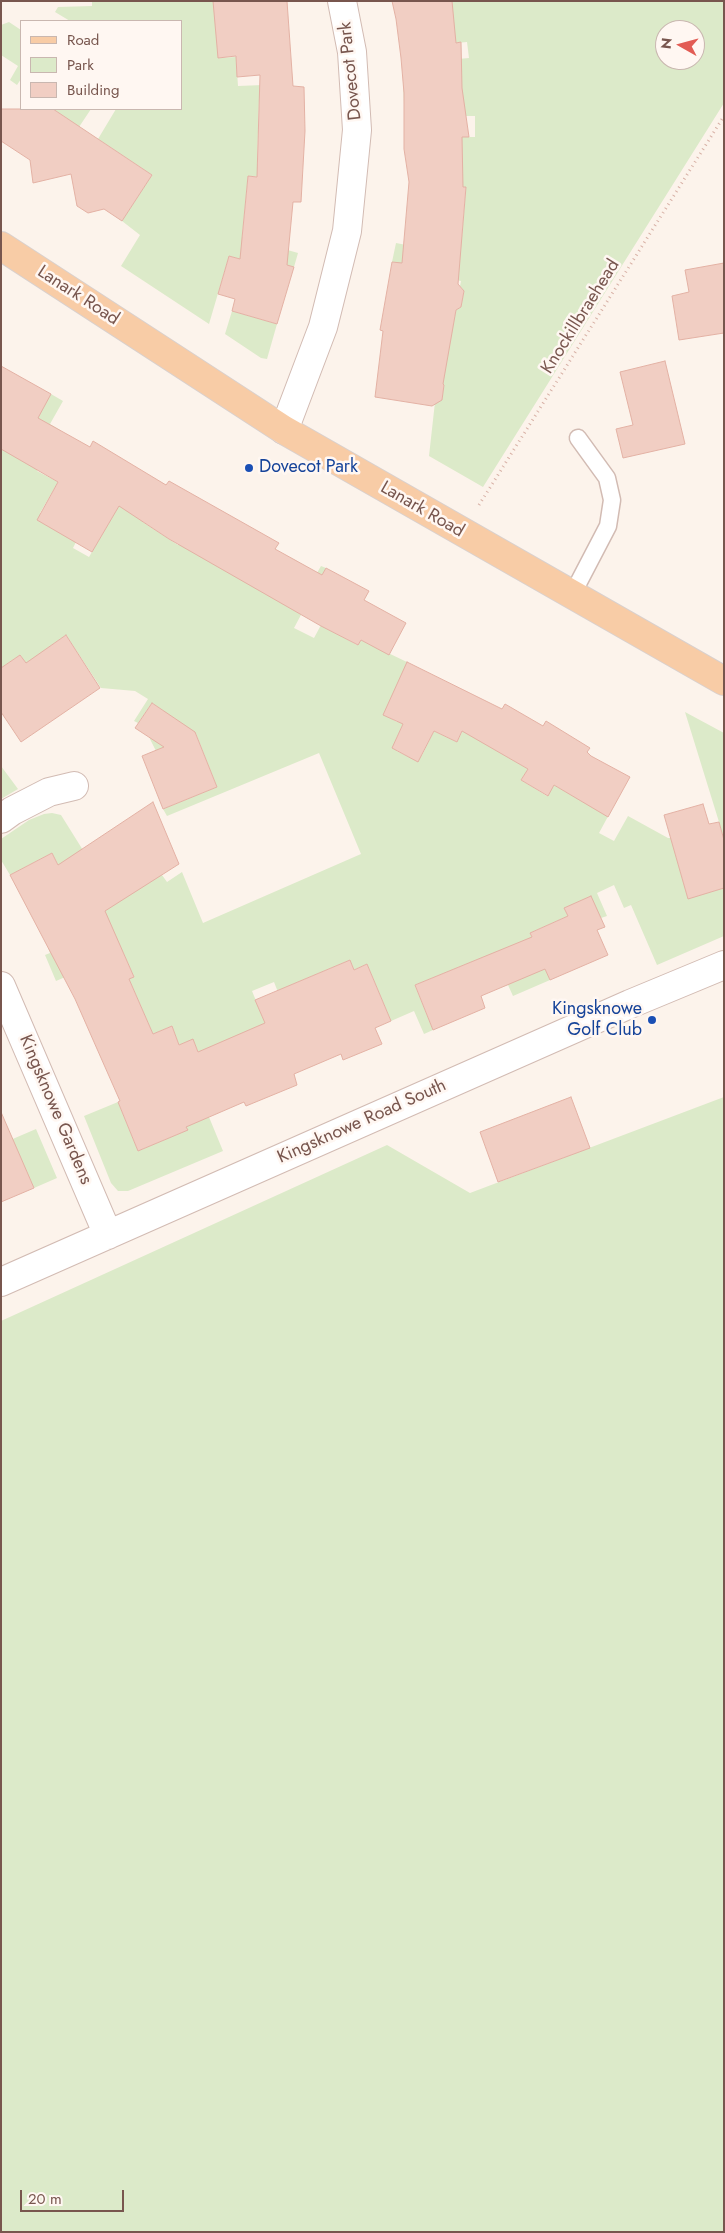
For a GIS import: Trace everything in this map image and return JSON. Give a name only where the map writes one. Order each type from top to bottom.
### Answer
[{"type":"main road","name":"Lanark Road","points":[[1,246],[284,430],[724,681]]},
{"type":"street","name":"Dovecot Park","points":[[284,430],[323,327],[347,231],[357,130],[352,52],[342,1]]},
{"type":"street","points":[[1,819],[12,811],[49,792],[74,786]]},
{"type":"street","name":"Kingsknowe Road South","points":[[1,1282],[630,1004],[724,965]]},
{"type":"street","name":"Kingsknowe Gardens","points":[[1,986],[108,1235]]},
{"type":"lane","points":[[572,595],[608,526],[612,500],[607,478],[578,438]]},
{"type":"path","name":"Knockillbraehead","points":[[462,533],[724,116]]},
{"type":"green space","points":[[92,1],[227,1],[218,58],[236,57],[238,86],[263,85],[259,101],[257,164],[278,178],[248,176],[242,237],[298,253],[294,267],[249,254],[247,261],[229,256],[209,324],[121,266],[140,235],[122,221],[152,175],[98,139],[115,110],[182,110],[182,20],[68,20],[55,12],[58,7],[92,6]]},
{"type":"green space","points":[[441,1],[724,1],[724,103],[483,487],[429,456],[435,402],[442,400],[444,385],[440,382],[456,310],[461,307],[464,291],[460,286],[461,281],[451,279],[452,272],[392,262],[396,243],[442,252],[462,236],[466,188],[431,184],[427,150],[462,150],[462,137],[475,137],[475,116],[462,116],[462,104],[404,105],[403,81],[418,79],[458,59],[469,58],[467,42],[456,43]]},
{"type":"green space","points":[[9,22],[20,29],[20,80],[17,85],[10,80],[18,66],[1,55],[1,25]]},
{"type":"green space","points":[[54,110],[90,110],[79,127]]},
{"type":"green space","points":[[232,311],[277,324],[267,359],[261,358],[225,334]]},
{"type":"green space","points":[[51,394],[63,401],[50,424],[60,430],[37,471],[58,482],[40,513],[41,522],[90,514],[73,548],[89,557],[122,500],[152,477],[166,485],[143,522],[178,545],[203,506],[269,595],[290,557],[317,573],[321,566],[326,568],[294,628],[314,638],[321,625],[357,645],[361,640],[409,663],[384,714],[397,722],[404,709],[406,717],[395,742],[397,751],[413,759],[422,755],[434,731],[457,742],[463,730],[528,769],[521,780],[547,796],[554,785],[584,802],[618,798],[599,833],[614,841],[628,816],[671,838],[688,898],[724,888],[724,936],[657,965],[631,905],[624,908],[614,885],[597,893],[607,916],[601,918],[564,908],[568,916],[530,933],[550,980],[513,996],[508,985],[500,988],[487,956],[415,985],[433,1030],[424,1034],[414,1011],[391,1021],[367,964],[354,970],[350,960],[291,985],[324,1061],[308,1068],[274,982],[252,991],[268,1030],[204,1065],[193,1040],[179,1045],[172,1026],[153,1034],[129,979],[134,977],[123,952],[56,981],[45,955],[50,953],[48,948],[101,925],[79,904],[52,853],[10,875],[1,860],[1,839],[29,820],[44,814],[61,815],[91,863],[162,875],[167,882],[182,872],[203,923],[361,854],[319,753],[167,816],[163,809],[217,787],[196,734],[156,751],[149,737],[165,712],[152,703],[138,723],[134,721],[148,699],[135,691],[101,688],[66,635],[51,646],[56,655],[32,672],[20,655],[1,668],[1,449]]},
{"type":"green space","points":[[685,712],[724,733],[724,840],[719,822]]},
{"type":"green space","points":[[1,766],[18,789],[1,799]]},
{"type":"green space","points":[[190,1071],[223,1151],[128,1191],[118,1191],[111,1183],[84,1116],[118,1102],[138,1151],[187,1130],[168,1081]]},
{"type":"green space","points":[[724,1097],[724,2232],[1,2232],[1,1321],[387,1145],[470,1193]]},
{"type":"green space","points":[[36,1129],[57,1178],[34,1188],[17,1151],[1,1144]]},
{"type":"building","points":[[213,1],[287,1],[293,86],[304,87],[305,131],[301,202],[293,202],[287,265],[294,267],[277,324],[232,311],[235,299],[218,294],[229,256],[240,259],[248,176],[257,177],[260,75],[237,77],[236,56],[218,58]]},
{"type":"building","points":[[392,1],[452,1],[456,43],[461,42],[462,88],[469,137],[462,137],[463,187],[466,187],[458,284],[464,291],[461,307],[456,310],[442,400],[432,406],[375,397],[383,331],[380,330],[392,262],[402,263],[409,182],[404,149],[404,93],[401,58]]},
{"type":"building","points":[[1,109],[54,110],[152,175],[122,221],[104,209],[88,213],[77,206],[71,174],[33,183],[30,160],[1,141]]},
{"type":"building","points":[[724,263],[724,333],[679,340],[672,296],[689,292],[685,270]]},
{"type":"building","points":[[665,361],[685,444],[623,458],[616,429],[633,425],[620,372]]},
{"type":"building","points":[[1,366],[51,394],[38,418],[90,447],[93,441],[166,485],[169,481],[279,543],[275,549],[322,575],[326,568],[369,591],[364,600],[406,623],[389,655],[361,640],[358,645],[321,626],[169,539],[119,506],[92,552],[37,520],[58,482],[1,449]]},
{"type":"building","points":[[66,635],[100,688],[21,742],[1,712],[1,668],[20,655],[26,663]]},
{"type":"building","points":[[407,662],[502,709],[505,704],[543,726],[546,721],[590,748],[587,752],[591,756],[630,777],[608,817],[554,785],[548,796],[521,780],[528,769],[462,731],[457,742],[434,731],[418,762],[392,748],[403,724],[383,715]]},
{"type":"building","points":[[152,703],[195,732],[217,787],[163,809],[142,756],[164,747],[135,728]]},
{"type":"building","points":[[153,802],[179,864],[105,911],[134,977],[129,979],[153,1034],[172,1026],[179,1045],[193,1039],[198,1052],[265,1023],[255,1000],[350,960],[354,970],[367,964],[391,1021],[375,1028],[382,1044],[343,1060],[341,1054],[294,1074],[297,1085],[246,1106],[244,1102],[186,1127],[188,1130],[138,1151],[118,1102],[120,1101],[75,999],[10,875],[52,853],[58,865]]},
{"type":"building","points":[[703,804],[709,824],[719,822],[724,840],[724,888],[688,899],[664,815]]},
{"type":"building","points":[[591,896],[605,927],[597,930],[608,955],[550,980],[545,969],[481,996],[485,1008],[433,1030],[415,985],[532,937],[530,933],[568,916],[564,908]]},
{"type":"building","points":[[571,1097],[590,1148],[498,1182],[480,1132]]},
{"type":"building","points":[[1,1112],[34,1188],[1,1202]]},
{"type":"place","name":"Dovecot Park","points":[[249,468]]},
{"type":"place","name":"Kingsknowe Golf Club","points":[[652,1020]]}]
